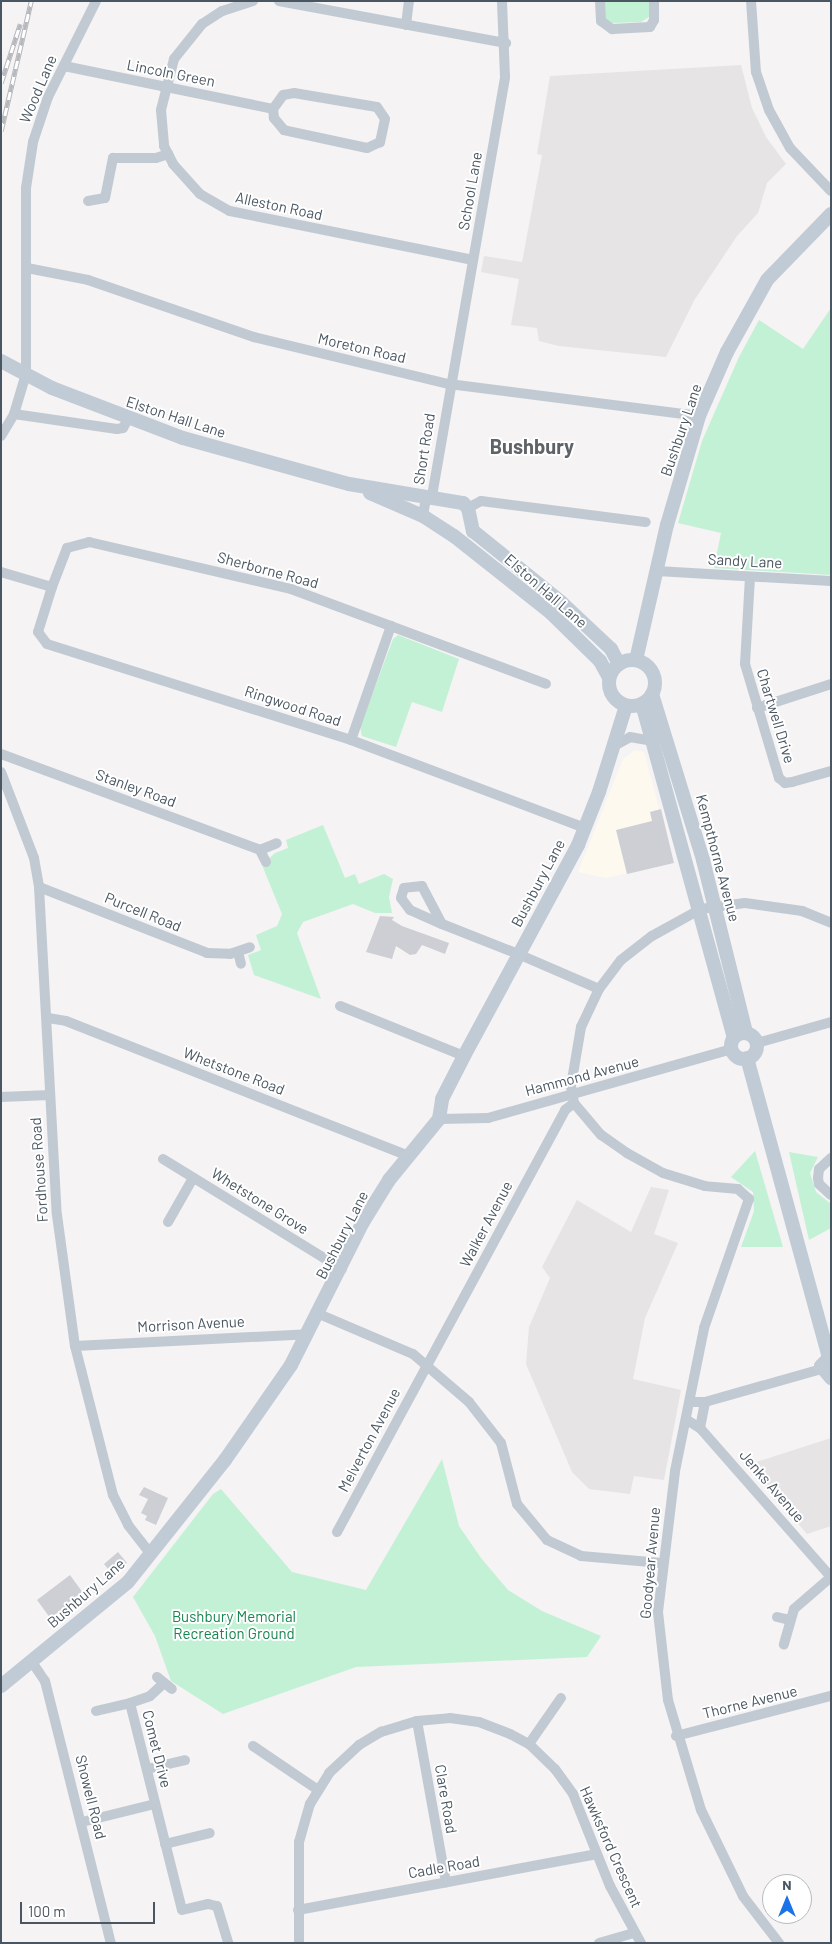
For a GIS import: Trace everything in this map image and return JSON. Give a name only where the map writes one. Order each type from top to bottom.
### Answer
[{"type":"street","name":"Wood Lane","points":[[26,374],[29,161],[42,111],[96,1]]},
{"type":"street","points":[[278,1],[506,43]]},
{"type":"street","points":[[406,25],[409,1]]},
{"type":"street","name":"School Lane","points":[[449,384],[505,77],[506,43],[502,1]]},
{"type":"street","points":[[600,1],[601,21],[612,29],[650,26],[654,20],[654,1]]},
{"type":"street","points":[[751,1],[756,72],[768,110],[790,148],[831,191]]},
{"type":"street","name":"Alleston Road","points":[[247,2],[202,24],[184,43],[165,88],[160,131],[168,154],[200,194],[230,211],[473,260]]},
{"type":"street","name":"Lincoln Green","points":[[64,66],[165,88],[273,108]]},
{"type":"street","points":[[289,93],[345,100],[377,107],[383,113],[385,128],[380,142],[367,148],[284,130],[274,118],[273,108],[289,93]]},
{"type":"street","points":[[88,201],[105,198],[114,158],[156,158],[168,154]]},
{"type":"street","name":"Bushbury Lane","points":[[636,660],[657,571],[699,416],[727,352],[767,280],[831,214]]},
{"type":"street","name":"Moreton Road","points":[[27,268],[88,280],[254,337],[449,384],[699,416]]},
{"type":"street","name":"Elston Hall Lane","points":[[1,361],[128,419],[349,484],[423,516],[454,536],[551,613],[600,661],[609,677]]},
{"type":"street","points":[[1,436],[14,414],[26,374]]},
{"type":"street","name":"Short Road","points":[[423,516],[425,503],[432,496],[449,384]]},
{"type":"street","points":[[14,414],[117,429],[124,428],[128,419]]},
{"type":"street","name":"Elston Hall Lane","points":[[349,484],[458,501],[468,508]]},
{"type":"street","points":[[454,536],[469,523],[468,508],[481,501],[646,522]]},
{"type":"street","name":"Elston Hall Lane","points":[[469,523],[482,539],[561,602],[611,649],[620,664]]},
{"type":"street","name":"Sherborne Road","points":[[52,587],[67,548],[89,542],[269,583],[546,684]]},
{"type":"street","name":"Sandy Lane","points":[[657,571],[831,581]]},
{"type":"street","points":[[1,572],[52,587]]},
{"type":"street","name":"Chartwell Drive","points":[[750,577],[745,664],[781,781],[792,782],[831,771]]},
{"type":"street","name":"Ringwood Road","points":[[52,587],[38,632],[47,644],[350,740],[585,828]]},
{"type":"street","points":[[350,740],[391,626]]},
{"type":"street","points":[[636,660],[652,673],[652,694],[642,704],[626,706],[611,693],[609,677],[620,664],[636,660]]},
{"type":"street","points":[[757,708],[831,684]]},
{"type":"street","name":"Kempthorne Avenue","points":[[652,694],[708,908],[737,1040]]},
{"type":"street","name":"Kempthorne Avenue","points":[[642,704],[652,741],[708,908]]},
{"type":"street","name":"Bushbury Lane","points":[[1,1686],[128,1582],[261,1412],[319,1314],[342,1270],[363,1222],[409,1156],[439,1119],[442,1099],[585,828],[626,706]]},
{"type":"street","points":[[614,746],[630,737],[652,741]]},
{"type":"street","name":"Stanley Road","points":[[1,754],[260,850]]},
{"type":"street","name":"Fordhouse Road","points":[[1,772],[34,858],[39,887],[48,1018],[50,1095],[63,1277],[75,1346],[113,1495],[128,1525],[151,1554]]},
{"type":"street","points":[[266,862],[260,850],[278,843]]},
{"type":"street","name":"Purcell Road","points":[[39,887],[207,954],[238,952],[250,947]]},
{"type":"street","points":[[573,1099],[581,1027],[599,989],[636,947],[708,908],[764,904],[802,911],[831,923]]},
{"type":"street","points":[[442,924],[599,989]]},
{"type":"street","points":[[238,952],[241,964]]},
{"type":"street","points":[[340,1006],[464,1056]]},
{"type":"street","name":"Whetstone Road","points":[[48,1018],[66,1021],[409,1156]]},
{"type":"street","points":[[757,1044],[754,1054],[747,1058],[738,1057],[737,1040],[757,1044],[831,1022]]},
{"type":"street","name":"Hammond Avenue","points":[[439,1119],[488,1118],[573,1099],[737,1040]]},
{"type":"street","points":[[690,1402],[705,1402],[826,1374],[830,1357],[747,1058]]},
{"type":"street","points":[[1,1097],[50,1095]]},
{"type":"street","name":"Goodyear Avenue","points":[[573,1099],[601,1135],[644,1164],[686,1180],[738,1189],[746,1195],[748,1204],[727,1254],[704,1328],[687,1420],[675,1471],[662,1563],[658,1612],[660,1640],[676,1736],[712,1840],[743,1896],[779,1943]]},
{"type":"street","name":"Walker Avenue","points":[[427,1363],[565,1110],[573,1099]]},
{"type":"street","points":[[826,1191],[819,1169],[831,1158]]},
{"type":"street","name":"Whetstone Grove","points":[[163,1159],[342,1270]]},
{"type":"street","points":[[168,1222],[193,1178]]},
{"type":"street","points":[[319,1314],[427,1363],[493,1429],[508,1463],[518,1504],[547,1540],[581,1556],[662,1563]]},
{"type":"street","name":"Morrison Avenue","points":[[75,1346],[308,1334]]},
{"type":"street","name":"Melverton Avenue","points":[[337,1532],[427,1363]]},
{"type":"street","points":[[700,1428],[705,1402]]},
{"type":"street","name":"Jenks Avenue","points":[[687,1420],[700,1428],[831,1577]]},
{"type":"street","points":[[784,1645],[790,1620],[798,1605],[831,1577]]},
{"type":"street","points":[[776,1617],[790,1620]]},
{"type":"street","name":"Showell Road","points":[[32,1662],[45,1681],[111,1943]]},
{"type":"street","name":"Comet Drive","points":[[96,1710],[150,1696],[164,1683]]},
{"type":"street","name":"Thorne Avenue","points":[[676,1736],[831,1696]]},
{"type":"street","points":[[529,1744],[561,1698]]},
{"type":"street","name":"Comet Drive","points":[[130,1702],[182,1910],[217,1906],[228,1943]]},
{"type":"street","name":"Hawksford Crescent","points":[[299,1943],[299,1842],[318,1790],[329,1773],[359,1745],[387,1730],[417,1721],[450,1718],[480,1722],[529,1744],[555,1769],[573,1794],[596,1854],[641,1943]]},
{"type":"street","name":"Clare Road","points":[[417,1721],[446,1882]]},
{"type":"street","points":[[253,1746],[318,1790]]},
{"type":"street","points":[[147,1769],[185,1760]]},
{"type":"street","name":"Comet Drive","points":[[82,1822],[155,1804]]},
{"type":"street","points":[[165,1844],[210,1833]]},
{"type":"street","name":"Cadle Road","points":[[298,1910],[596,1854]]},
{"type":"street","points":[[599,1943],[635,1933]]},
{"type":"shaded area","points":[[741,65],[752,108],[766,137],[786,164],[767,183],[758,213],[737,236],[695,299],[666,357],[559,346],[539,341],[537,328],[511,325],[519,279],[481,272],[484,256],[522,262],[542,155],[537,154],[550,76]]},
{"type":"shaded area","points":[[635,750],[644,752],[674,863],[606,878],[578,872],[623,759]]},
{"type":"shaded area","points":[[651,1187],[669,1190],[654,1234],[678,1243],[645,1318],[633,1379],[681,1390],[664,1480],[634,1476],[630,1494],[589,1489],[572,1472],[526,1364],[529,1327],[550,1278],[542,1267],[577,1200],[631,1232]]},
{"type":"shaded area","points":[[831,1438],[831,1526],[807,1534],[747,1465]]},
{"type":"green space","points":[[604,1],[649,1],[649,17],[641,22],[612,23],[606,21]]},
{"type":"green space","points":[[831,308],[831,575],[714,568],[721,533],[678,523],[702,441],[739,357],[759,320],[803,349]]},
{"type":"green space","points":[[398,635],[459,659],[442,712],[412,702],[396,747],[362,736],[360,727],[393,639]]},
{"type":"green space","points":[[323,825],[345,878],[355,874],[359,884],[384,874],[393,879],[389,897],[392,913],[375,913],[353,904],[303,922],[297,933],[321,999],[254,975],[248,955],[261,950],[256,935],[277,926],[282,914],[262,865],[275,853],[288,848],[286,840]]},
{"type":"green space","points":[[755,1151],[783,1247],[741,1247],[754,1211],[753,1192],[731,1177]]},
{"type":"green space","points":[[789,1152],[818,1157],[810,1173],[816,1192],[831,1204],[831,1228],[809,1240]]},
{"type":"green space","name":"Bushbury Memorial Recreation Ground","points":[[442,1459],[459,1526],[481,1558],[508,1590],[542,1611],[601,1636],[587,1657],[356,1667],[223,1714],[171,1681],[155,1636],[133,1597],[213,1494],[221,1489],[292,1572],[366,1590]]},
{"type":"building","points":[[661,809],[674,863],[627,874],[616,830],[652,821],[650,812]]},
{"type":"building","points":[[380,916],[394,917],[392,920],[402,926],[449,943],[445,954],[422,945],[416,954],[410,955],[396,946],[392,959],[366,952]]},
{"type":"building","points":[[144,1487],[168,1498],[156,1525],[145,1520],[147,1516],[141,1513],[148,1499],[139,1495]]},
{"type":"building","points":[[118,1552],[127,1563],[113,1575],[104,1564]]},
{"type":"building","points":[[70,1575],[86,1597],[53,1622],[37,1600]]},
{"type":"railway","points":[[1,131],[31,1]]},
{"type":"railway","points":[[1,83],[20,24]]},
{"type":"district","name":"Bushbury","points":[[532,446]]}]
